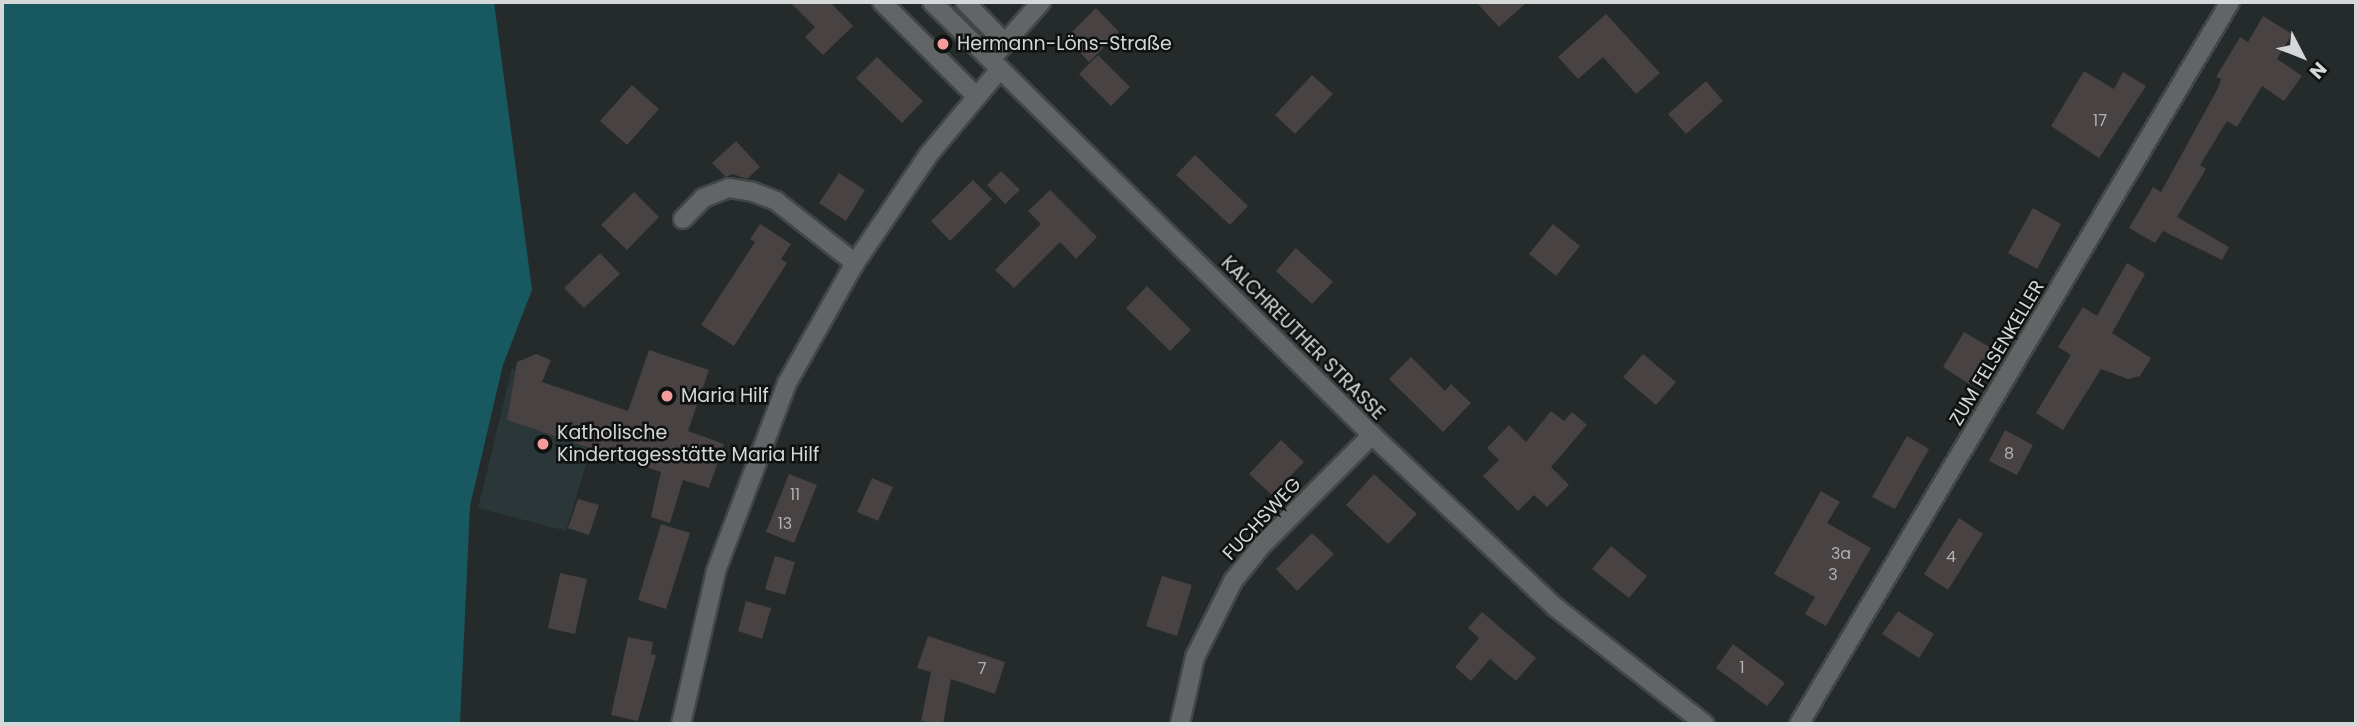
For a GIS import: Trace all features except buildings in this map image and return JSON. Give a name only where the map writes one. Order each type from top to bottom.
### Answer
[{"type":"street","points":[[882,2],[975,95]]},
{"type":"street","name":"KALCHREUTHER STRASSE","points":[[932,2],[1372,435],[1555,607],[1705,724]]},
{"type":"street","points":[[965,2],[1005,43]]},
{"type":"street","points":[[681,724],[716,571],[746,484],[787,383],[855,263],[929,154],[975,95],[1005,43],[1041,2]]},
{"type":"street","name":"ZUM FELSENKELLER","points":[[1799,724],[2230,2]]},
{"type":"street","points":[[684,219],[703,198],[729,188],[753,192],[776,201],[855,263]]},
{"type":"street","name":"FUCHSWEG","points":[[1180,724],[1195,657],[1234,581],[1262,545],[1372,435]]},
{"type":"shaded area","points":[[2,2],[494,2],[532,290],[503,365],[470,506],[460,724],[2,724]]},
{"type":"shaded area","name":"Katholische Kindertagesstätte Maria Hilf","points":[[512,368],[601,415],[566,531],[478,508]]},
{"type":"place","name":"Hermann-Löns-Straße","points":[[943,44]]},
{"type":"place","name":"Maria Hilf","points":[[667,396]]},
{"type":"place","name":"Katholische Kindertagesstätte Maria Hilf","points":[[543,444]]}]
